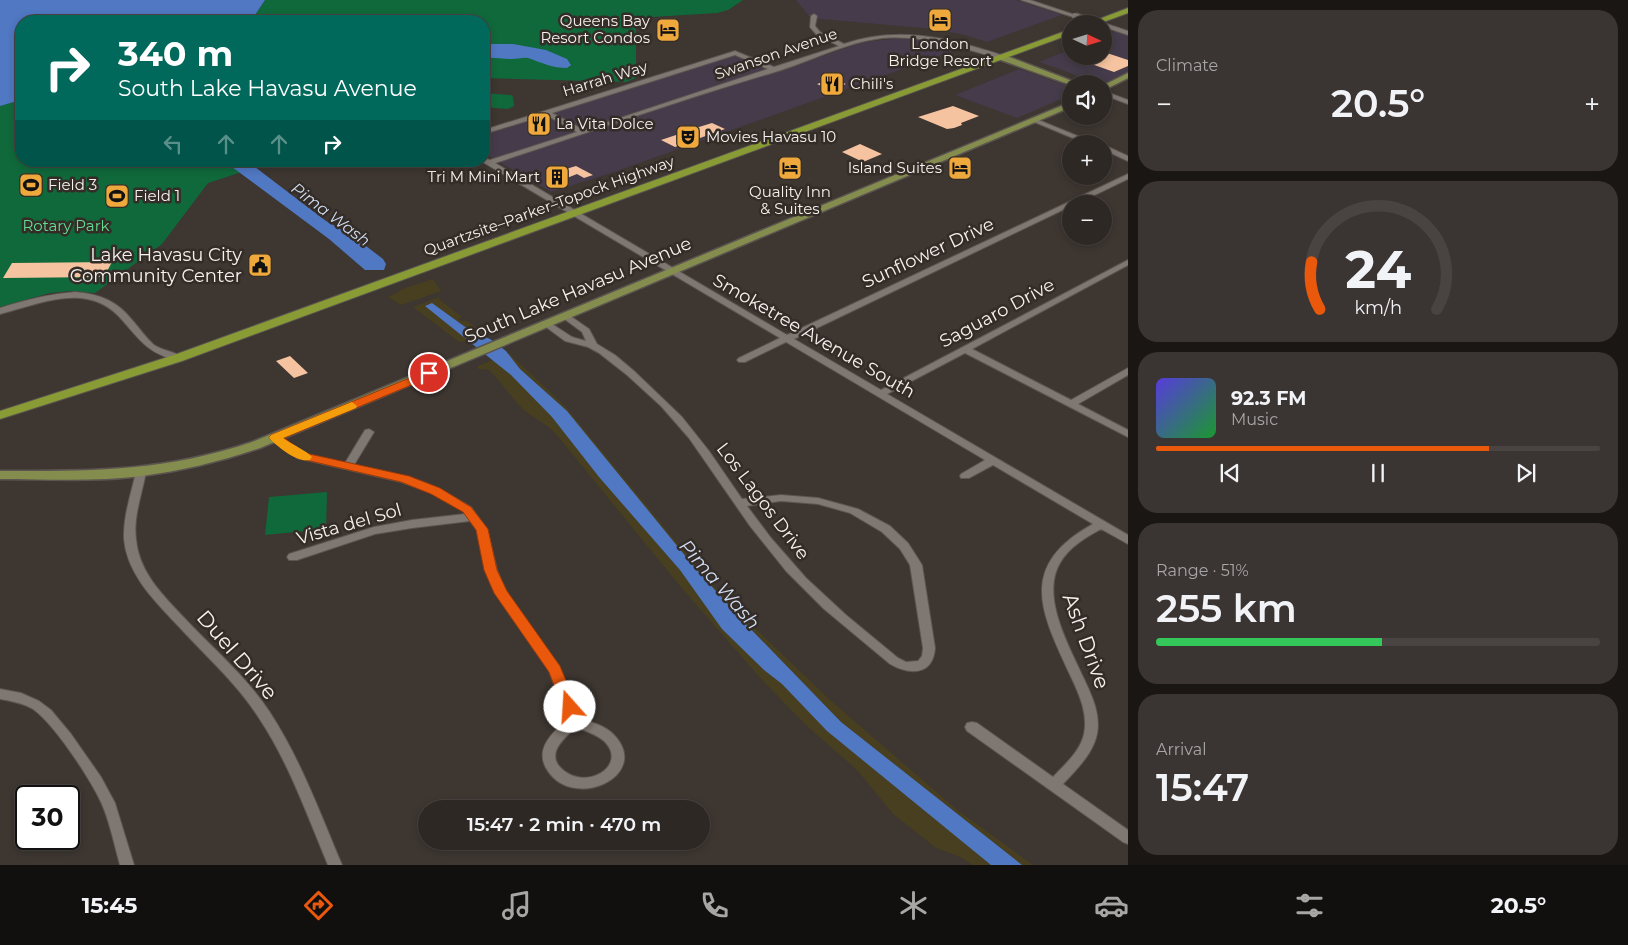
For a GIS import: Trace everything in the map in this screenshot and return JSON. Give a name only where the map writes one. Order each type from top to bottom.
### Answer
[{"type":"highway","points":[[1112,16],[1128,10]]},
{"type":"highway","name":"Quartzsite–Parker–Topock Highway","points":[[155,366],[1062,34]]},
{"type":"highway","points":[[0,415],[155,366]]},
{"type":"main road","name":"Swanson Avenue","points":[[1001,57],[1062,79]]},
{"type":"main road","points":[[1112,86],[1128,75]]},
{"type":"main road","points":[[1112,89],[1128,84]]},
{"type":"main road","name":"South Lake Havasu Avenue","points":[[0,475],[94,475],[141,472],[212,459],[275,438],[1062,108]]},
{"type":"street","points":[[1024,0],[1072,15]]},
{"type":"street","points":[[814,16],[812,26],[818,33],[844,46]]},
{"type":"street","points":[[1112,28],[1128,33]]},
{"type":"street","name":"Swanson Avenue","points":[[490,161],[876,37],[918,36],[959,43],[1001,57]]},
{"type":"street","name":"Harrah Way","points":[[490,130],[735,53],[775,70]]},
{"type":"street","points":[[1112,95],[1128,102]]},
{"type":"street","points":[[546,112],[583,132]]},
{"type":"street","points":[[1034,120],[1072,135]]},
{"type":"street","points":[[1112,152],[1128,159]]},
{"type":"street","name":"Smoketree Avenue South","points":[[490,164],[1128,540]]},
{"type":"street","name":"Sunflower Drive","points":[[742,360],[1128,176]]},
{"type":"street","name":"Saguaro Drive","points":[[880,394],[1128,262]]},
{"type":"street","points":[[1118,267],[1128,271]]},
{"type":"street","points":[[0,310],[55,296],[74,295],[98,299],[116,308],[153,348],[178,358]]},
{"type":"street","name":"Los Lagos Drive","points":[[566,316],[586,331],[593,346]]},
{"type":"street","name":"Los Lagos Drive","points":[[546,324],[568,339],[593,346],[628,372],[666,406],[706,454],[739,503],[767,541],[810,589],[850,625],[902,666],[913,668],[924,663],[928,657],[929,648],[916,565],[909,552],[886,529],[863,515],[828,502],[790,498],[739,503]]},
{"type":"street","points":[[153,348],[155,366]]},
{"type":"street","points":[[965,349],[1128,434]]},
{"type":"street","points":[[1072,404],[1128,371]]},
{"type":"street","points":[[348,466],[369,432]]},
{"type":"street","points":[[275,438],[301,456],[388,474],[420,484],[456,502],[474,517],[484,534],[490,570],[495,582],[508,604],[555,670],[574,721],[603,734],[614,744],[618,757],[617,763],[614,770],[603,779],[578,784],[563,778],[552,768],[549,755],[551,748],[574,721]]},
{"type":"street","points":[[965,476],[993,460]]},
{"type":"street","name":"Duel Drive","points":[[141,472],[130,530],[132,550],[139,571],[152,590],[240,685],[263,714],[283,746],[335,865]]},
{"type":"street","name":"Vista del Sol","points":[[293,557],[374,531],[412,524],[474,517]]},
{"type":"street","name":"Ash Drive","points":[[1054,785],[1083,751],[1089,739],[1091,719],[1086,698],[1051,614],[1047,597],[1047,581],[1052,566],[1065,547],[1101,524]]},
{"type":"street","points":[[0,694],[20,698],[37,706],[46,714],[67,741],[94,778],[108,802],[127,865]]},
{"type":"street","points":[[972,727],[1128,838]]},
{"type":"shaded area","name":"London Bridge Resort","points":[[796,0],[1016,0],[1062,15],[987,42],[935,29],[820,19],[809,16]]},
{"type":"shaded area","points":[[1116,31],[1128,36],[1128,73],[1112,80],[1112,75],[1076,75],[1039,62],[1062,53],[1062,65],[1112,65],[1112,33]]},
{"type":"shaded area","points":[[904,38],[924,39],[964,47],[617,171],[551,192],[490,156],[490,133],[725,58],[734,56],[775,73],[863,42]]},
{"type":"shaded area","points":[[1019,69],[1062,84],[1062,99],[1017,118],[955,95]]},
{"type":"green space","points":[[265,0],[743,0],[728,10],[717,13],[636,18],[636,78],[626,82],[490,78],[490,15],[255,15]]},
{"type":"green space","points":[[490,93],[511,95],[514,106],[508,109],[490,108]]},
{"type":"green space","name":"Rotary Park","points":[[15,102],[15,167],[257,167],[208,183],[162,244],[95,293],[70,291],[50,293],[0,307],[0,106]]},
{"type":"green space","points":[[327,492],[326,529],[265,535],[269,497]]},
{"type":"sand","points":[[433,279],[441,291],[401,305],[388,297],[405,288]]},
{"type":"sand","points":[[439,297],[440,300],[462,317],[458,319],[467,321],[484,332],[479,333],[485,339],[459,342],[413,307]]},
{"type":"sand","points":[[509,353],[565,406],[702,573],[734,608],[829,699],[956,809],[1033,865],[973,865],[960,857],[936,848],[893,814],[857,770],[807,726],[762,680],[680,586],[556,434],[525,411],[489,370],[478,369],[478,366]]},
{"type":"water","points":[[0,0],[265,0],[255,15],[15,15],[15,102],[0,106]]},
{"type":"water","points":[[490,44],[513,44],[546,50],[567,59],[571,65],[567,68],[548,65],[526,58],[491,58]]},
{"type":"water","points":[[232,167],[255,167],[326,221],[353,236],[383,259],[386,264],[384,270],[365,270],[329,239]]},
{"type":"water","points":[[432,303],[468,329],[490,339],[506,351],[520,369],[567,411],[696,569],[742,620],[841,722],[1022,865],[991,865],[827,731],[782,684],[764,670],[722,629],[680,570],[599,477],[552,417],[511,375],[425,306]]},
{"type":"building","points":[[1112,55],[1128,60],[1128,66],[1114,72],[1094,65],[1112,65]]},
{"type":"building","name":"Chili's","points":[[832,79],[846,84],[830,90],[817,84]]},
{"type":"building","points":[[953,106],[979,116],[961,123],[962,125],[947,129],[918,117]]},
{"type":"building","name":"Movies Havasu 10","points":[[712,123],[725,129],[675,147],[661,140],[682,133],[677,130],[689,126],[699,127]]},
{"type":"building","points":[[860,144],[882,154],[863,162],[842,152]]},
{"type":"building","points":[[576,166],[593,175],[584,178],[577,174],[557,182],[546,175]]},
{"type":"building","points":[[112,262],[104,277],[3,278],[12,263]]},
{"type":"building","points":[[290,356],[308,373],[294,378],[276,361]]},
{"type":"slow traffic","points":[[306,457],[295,453],[283,442],[275,438],[352,406]]},
{"type":"place","name":"London Bridge Resort","points":[[940,20]]},
{"type":"place","name":"Queens Bay Resort Condos","points":[[668,30]]},
{"type":"place","name":"Chili's","points":[[832,84]]},
{"type":"place","name":"La Vita Dolce","points":[[539,124]]},
{"type":"place","name":"Movies Havasu 10","points":[[688,137]]},
{"type":"place","name":"Quality Inn & Suites","points":[[790,168]]},
{"type":"place","name":"Island Suites","points":[[960,168]]},
{"type":"place","name":"Tri M Mini Mart","points":[[557,177]]},
{"type":"place","name":"Field 3","points":[[31,185]]},
{"type":"place","name":"Field 1","points":[[117,196]]},
{"type":"place","name":"Lake Havasu City Community Center","points":[[260,265]]},
{"type":"route","points":[[429,373],[275,438],[301,456],[388,474],[420,484],[456,502],[467,510],[482,529],[490,570],[495,582],[508,604],[555,670],[570,707]]},
{"type":"water label","name":"Pima Wash","points":[[331,214]]},
{"type":"water label","name":"Pima Wash","points":[[720,584]]}]
